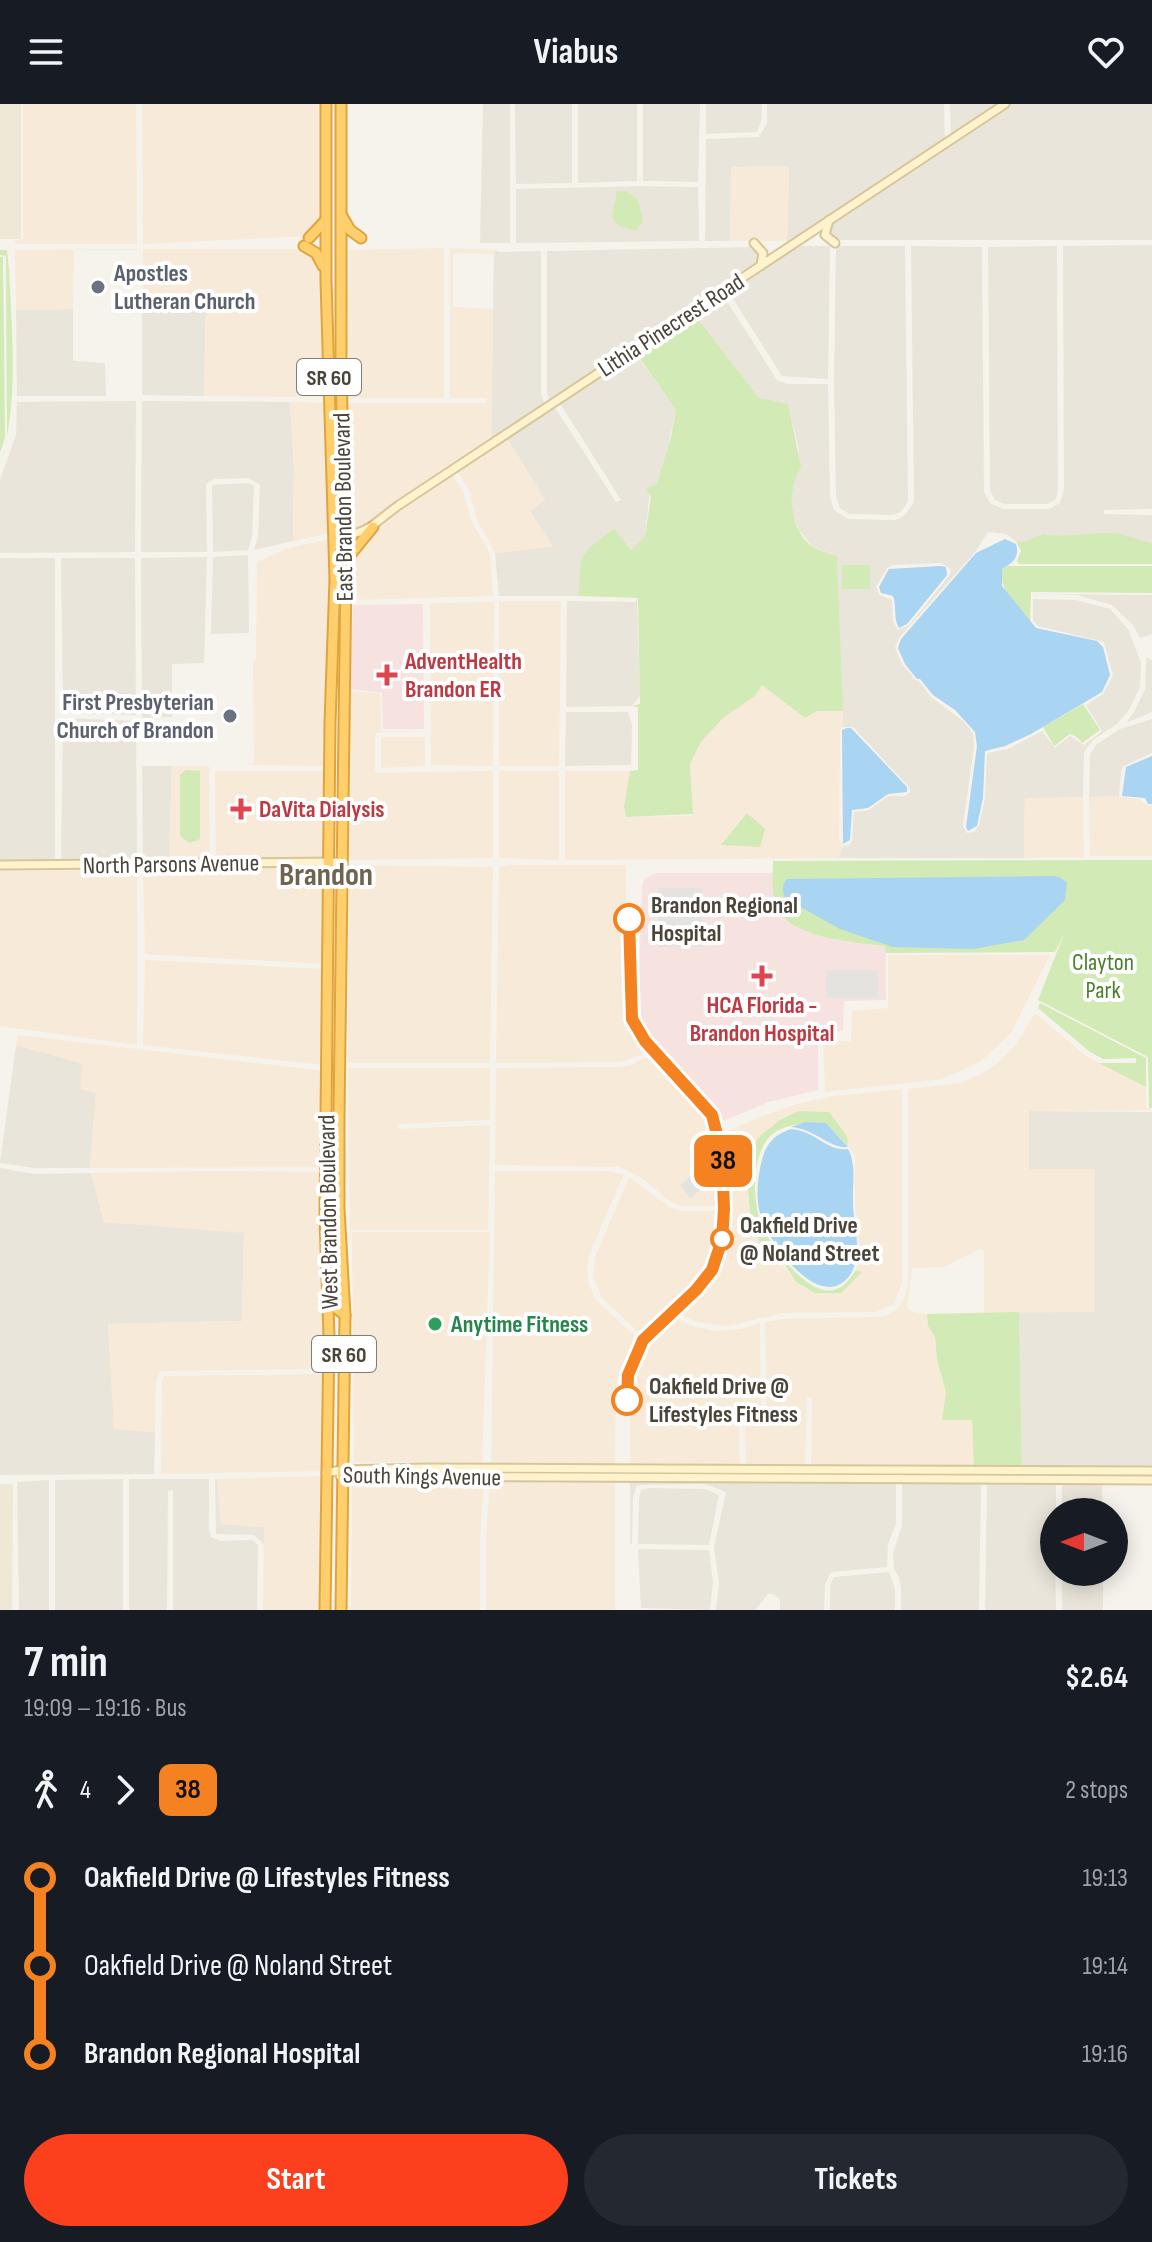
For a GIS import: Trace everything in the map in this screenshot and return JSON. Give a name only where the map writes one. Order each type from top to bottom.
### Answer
[{"type":"highway","name":"East Brandon Boulevard","points":[[326,104],[326,271],[340,535],[346,560],[342,862]]},
{"type":"highway","name":"East Brandon Boulevard","points":[[330,862],[340,535],[341,104]]},
{"type":"highway","points":[[340,209],[348,228],[361,238]]},
{"type":"highway","points":[[325,221],[306,242],[326,271]]},
{"type":"highway","points":[[346,560],[373,527]]},
{"type":"highway","name":"West Brandon Boulevard","points":[[325,1610],[330,862]]},
{"type":"highway","name":"West Brandon Boulevard","points":[[341,1610],[345,1315],[339,1231],[342,862]]},
{"type":"highway","points":[[328,1032],[332,1033],[333,1038],[333,1061],[339,1066]]},
{"type":"highway","points":[[327,1067],[333,1075],[333,1103],[339,1106]]},
{"type":"highway","points":[[327,1265],[334,1268],[337,1309],[345,1315]]},
{"type":"main road","name":"Lithia Pinecrest Road","points":[[340,535],[362,533],[373,527],[395,508],[830,217],[1005,104]]},
{"type":"main road","points":[[830,217],[825,234],[835,243]]},
{"type":"main road","points":[[754,243],[763,253],[761,265]]},
{"type":"main road","name":"North Parsons Avenue","points":[[0,865],[342,862]]},
{"type":"main road","points":[[663,1479],[720,1475],[729,1469]]},
{"type":"main road","name":"South Kings Avenue","points":[[326,1473],[729,1469],[1152,1471]]},
{"type":"main road","name":"South Kings Avenue","points":[[341,1473],[663,1479],[1152,1480]]},
{"type":"shaded area","points":[[0,104],[21,104],[21,239],[0,239]]},
{"type":"shaded area","points":[[23,104],[136,104],[137,244],[15,244],[15,241],[23,239]]},
{"type":"shaded area","points":[[142,104],[323,104],[323,221],[308,236],[143,244]]},
{"type":"shaded area","points":[[483,104],[510,104],[510,243],[480,243]]},
{"type":"shaded area","points":[[515,104],[572,104],[572,183],[516,184]]},
{"type":"shaded area","points":[[578,104],[637,104],[637,181],[578,183]]},
{"type":"shaded area","points":[[643,104],[700,104],[698,182],[643,181]]},
{"type":"shaded area","points":[[706,104],[762,104],[757,132],[706,134]]},
{"type":"shaded area","points":[[767,104],[944,104],[945,141],[792,241],[787,241],[789,166],[732,167],[730,241],[705,241],[706,139],[759,137],[767,123]]},
{"type":"shaded area","points":[[950,104],[1000,104],[951,137]]},
{"type":"shaded area","points":[[1010,104],[1152,104],[1152,240],[836,240],[829,236],[829,225],[833,219]]},
{"type":"shaded area","points":[[789,166],[787,241],[730,241],[731,167]]},
{"type":"shaded area","points":[[698,187],[699,241],[516,243],[516,189]]},
{"type":"shaded area","points":[[1152,245],[1152,509],[1104,510],[1104,514],[1152,515],[1152,543],[1122,534],[1062,537],[1044,534],[1024,543],[1006,534],[988,532],[976,551],[899,638],[895,648],[902,664],[915,680],[973,733],[963,826],[967,833],[974,832],[979,826],[985,798],[987,753],[1008,749],[1042,731],[1055,748],[1070,736],[1084,745],[1102,731],[1086,705],[1104,693],[1113,675],[1104,642],[1038,626],[1033,621],[1033,599],[1076,600],[1110,609],[1128,629],[1141,663],[1140,687],[1129,710],[1117,724],[1093,740],[1084,752],[1083,797],[1025,799],[1024,858],[838,858],[843,846],[852,841],[854,812],[869,810],[888,796],[905,796],[910,792],[909,787],[853,727],[843,727],[837,556],[813,547],[799,530],[792,513],[792,480],[799,450],[788,405],[759,398],[697,319],[690,323],[684,320],[723,295],[777,380],[787,384],[828,384],[830,497],[834,510],[848,519],[895,520],[905,515],[914,502],[911,246],[982,247],[984,492],[990,503],[1003,509],[1049,509],[1060,503],[1064,489],[1063,246]],"holes":[[[941,563],[951,569],[949,576],[909,625],[898,630],[893,621],[892,600],[880,595],[876,587],[887,568],[893,565]]]},
{"type":"shaded area","points":[[794,246],[830,246],[828,379],[782,376],[728,291]]},
{"type":"shaded area","points":[[836,246],[905,246],[908,501],[901,512],[893,515],[849,514],[840,508],[836,497]]},
{"type":"shaded area","points":[[1057,246],[1056,499],[1048,504],[1005,504],[995,500],[990,490],[988,247]]},
{"type":"shaded area","points":[[755,247],[759,252],[759,263],[550,402],[547,393],[547,251]]},
{"type":"shaded area","points":[[444,248],[444,398],[348,398],[349,250]]},
{"type":"shaded area","points":[[450,248],[494,250],[494,254],[453,255],[453,307],[493,309],[491,442],[371,525],[351,532],[348,403],[487,403],[487,398],[450,398]]},
{"type":"shaded area","points":[[137,249],[74,250],[73,309],[16,310],[15,250]]},
{"type":"shaded area","points":[[143,249],[303,249],[314,255],[323,272],[327,397],[204,396],[206,306],[142,307]]},
{"type":"shaded area","points":[[494,250],[541,251],[541,394],[545,405],[491,442]]},
{"type":"shaded area","points":[[206,306],[204,396],[142,395],[142,307]]},
{"type":"shaded area","points":[[73,309],[73,361],[105,363],[106,396],[17,396],[16,310]]},
{"type":"shaded area","points":[[653,341],[655,347],[639,358],[676,410],[663,470],[649,499],[645,536],[631,550],[580,566],[579,596],[499,596],[495,553],[552,546],[530,511],[545,500],[507,438],[554,406],[616,502],[621,500],[559,402]]},
{"type":"shaded area","points":[[136,401],[135,552],[0,553],[0,480],[16,434],[17,402]]},
{"type":"shaded area","points":[[142,401],[290,402],[294,467],[293,541],[254,550],[258,537],[260,485],[249,478],[215,479],[206,484],[207,552],[141,552]]},
{"type":"shaded area","points":[[290,402],[327,403],[331,533],[293,541],[294,467]]},
{"type":"shaded area","points":[[507,438],[545,500],[530,511],[552,547],[495,553],[477,520],[469,490],[457,471]]},
{"type":"shaded area","points":[[452,474],[463,492],[472,522],[490,554],[493,596],[350,600],[351,558],[376,528],[397,510]]},
{"type":"shaded area","points":[[248,483],[254,486],[252,537],[248,550],[213,552],[212,485]]},
{"type":"shaded area","points":[[331,539],[324,766],[246,765],[254,763],[253,662],[256,659],[257,562],[288,548]]},
{"type":"shaded area","points":[[248,555],[249,633],[211,634],[213,557]]},
{"type":"shaded area","points":[[207,557],[204,663],[172,664],[172,717],[142,718],[141,558]]},
{"type":"shaded area","points":[[0,558],[55,558],[55,862],[0,862]]},
{"type":"shaded area","points":[[61,558],[135,558],[136,715],[63,713]]},
{"type":"shaded area","points":[[1033,594],[1152,595],[1152,634],[1140,638],[1133,625],[1112,605],[1077,595]]},
{"type":"shaded area","points":[[637,597],[640,695],[631,706],[566,707],[567,601],[636,602]]},
{"type":"shaded area","points":[[499,601],[561,601],[559,766],[499,766]]},
{"type":"shaded area","points":[[494,602],[493,766],[431,765],[430,603]]},
{"type":"shaded area","name":"AdventHealth Brandon ER","points":[[423,604],[424,729],[383,729],[382,693],[350,689],[353,605]]},
{"type":"shaded area","points":[[1146,657],[1152,660],[1152,712],[1126,723],[1145,689]]},
{"type":"shaded area","points":[[762,685],[805,718],[817,711],[843,711],[843,727],[840,730],[839,838],[843,846],[838,858],[565,860],[565,771],[630,771],[624,807],[626,817],[691,816],[690,764],[701,742],[723,718],[755,696]]},
{"type":"shaded area","points":[[350,691],[380,694],[381,731],[424,732],[378,732],[375,735],[375,770],[378,773],[493,771],[493,858],[349,860]]},
{"type":"shaded area","points":[[566,712],[628,712],[632,726],[631,765],[565,766]]},
{"type":"shaded area","points":[[63,718],[136,721],[137,862],[61,862]]},
{"type":"shaded area","points":[[1152,719],[1152,753],[1124,766],[1119,797],[1089,797],[1090,754],[1097,744],[1120,729]]},
{"type":"shaded area","points":[[381,737],[425,737],[425,766],[381,768]]},
{"type":"shaded area","points":[[142,766],[172,766],[169,861],[143,862]]},
{"type":"shaded area","points":[[172,766],[209,766],[210,861],[169,861]]},
{"type":"shaded area","points":[[215,771],[324,771],[325,859],[216,861]]},
{"type":"shaded area","points":[[499,771],[559,771],[559,860],[499,858]]},
{"type":"shaded area","points":[[1083,797],[1084,857],[1024,858],[1025,798]]},
{"type":"shaded area","points":[[1089,797],[1139,799],[1152,806],[1152,856],[1090,856]]},
{"type":"shaded area","points":[[325,864],[325,964],[145,954],[143,868]]},
{"type":"shaded area","points":[[349,865],[493,867],[490,1063],[348,1063]]},
{"type":"shaded area","points":[[626,865],[627,1005],[629,1025],[643,1053],[639,1056],[619,1062],[496,1063],[499,867]]},
{"type":"shaded area","points":[[0,868],[137,868],[137,1045],[0,1026]]},
{"type":"shaded area","name":"HCA Florida - Brandon Hospital","points":[[655,873],[773,873],[774,893],[836,940],[886,946],[886,1000],[844,1001],[843,1030],[818,1039],[818,1090],[769,1102],[723,1121],[659,1051],[644,1027],[638,1004],[642,888],[644,879]]},
{"type":"shaded area","points":[[658,888],[702,888],[702,947],[658,947]]},
{"type":"shaded area","points":[[888,955],[1050,955],[1011,1033],[980,1062],[942,1079],[825,1092],[823,1042],[851,1041],[852,1011],[888,1008]]},
{"type":"shaded area","points":[[145,960],[325,969],[323,1065],[143,1045]]},
{"type":"shaded area","points":[[826,970],[878,970],[878,998],[826,998]]},
{"type":"shaded area","points":[[1035,1013],[1086,1056],[1146,1087],[1146,1108],[1152,1110],[1029,1111],[1029,1169],[1095,1169],[1095,1312],[984,1313],[984,1251],[981,1249],[943,1267],[912,1268],[907,1308],[927,1314],[928,1326],[934,1334],[946,1392],[943,1420],[972,1420],[974,1467],[811,1467],[812,1398],[807,1397],[805,1467],[746,1467],[745,1425],[764,1425],[767,1422],[765,1322],[877,1317],[888,1315],[898,1308],[905,1297],[908,1283],[908,1089],[961,1083],[983,1073],[1015,1046]]},
{"type":"shaded area","points":[[18,1035],[323,1071],[321,1167],[90,1168],[96,1093],[80,1089],[83,1064],[16,1045]]},
{"type":"shaded area","points":[[16,1045],[84,1064],[96,1092],[90,1168],[35,1168],[0,1163]]},
{"type":"shaded area","points":[[646,1057],[697,1110],[715,1134],[720,1163],[721,1206],[672,1203],[639,1176],[619,1167],[495,1165],[496,1068],[620,1067],[632,1065]]},
{"type":"shaded area","points":[[348,1068],[490,1068],[490,1120],[398,1124],[398,1129],[490,1125],[488,1230],[351,1230],[350,1251]]},
{"type":"shaded area","points":[[902,1089],[902,1283],[894,1304],[876,1312],[783,1313],[728,1326],[697,1322],[676,1312],[708,1281],[722,1251],[726,1228],[726,1163],[721,1135],[761,1116],[834,1096]],"holes":[[[799,1111],[829,1112],[847,1136],[848,1147],[855,1155],[859,1244],[856,1270],[861,1271],[841,1293],[815,1293],[796,1282],[751,1222],[746,1170],[781,1118]]]},
{"type":"shaded area","points":[[1029,1111],[1152,1112],[1152,1468],[1022,1467],[1019,1312],[1095,1312],[1095,1169],[1029,1169]]},
{"type":"shaded area","points":[[707,1165],[714,1180],[702,1180],[705,1185],[690,1199],[681,1185],[698,1169],[702,1172],[701,1167]]},
{"type":"shaded area","points":[[0,1168],[35,1174],[91,1173],[104,1222],[244,1232],[242,1321],[108,1324],[115,1429],[155,1432],[154,1474],[0,1475]]},
{"type":"shaded area","points":[[495,1171],[606,1171],[624,1174],[589,1255],[587,1270],[589,1285],[597,1301],[639,1340],[623,1362],[616,1385],[615,1466],[491,1466]]},
{"type":"shaded area","points":[[321,1172],[324,1369],[161,1371],[156,1379],[155,1432],[114,1429],[108,1324],[242,1321],[244,1233],[104,1222],[91,1173]]},
{"type":"shaded area","points":[[629,1177],[670,1208],[721,1211],[719,1240],[709,1269],[694,1288],[643,1336],[602,1298],[593,1276],[595,1257]]},
{"type":"shaded area","points":[[352,1232],[490,1232],[482,1463],[354,1462]]},
{"type":"shaded area","points":[[671,1316],[695,1327],[716,1331],[760,1323],[761,1420],[739,1422],[740,1467],[630,1466],[630,1388],[633,1371],[645,1342]]},
{"type":"shaded area","points":[[324,1374],[323,1471],[161,1474],[164,1376]]},
{"type":"shaded area","points":[[323,1476],[321,1610],[263,1610],[264,1527],[221,1524],[217,1479]]},
{"type":"shaded area","points":[[123,1479],[123,1610],[55,1610],[55,1480]]},
{"type":"shaded area","points":[[129,1479],[209,1479],[211,1537],[220,1541],[252,1540],[258,1545],[257,1610],[173,1610],[173,1490],[168,1491],[167,1610],[129,1610]]},
{"type":"shaded area","points":[[215,1479],[221,1524],[264,1527],[264,1544],[254,1535],[216,1534]]},
{"type":"shaded area","points":[[352,1479],[484,1480],[480,1610],[351,1610]]},
{"type":"shaded area","points":[[49,1480],[49,1610],[19,1610],[17,1482]]},
{"type":"shaded area","points":[[490,1480],[615,1482],[615,1610],[486,1610]]},
{"type":"shaded area","points":[[630,1482],[896,1482],[896,1524],[888,1544],[887,1567],[831,1572],[825,1584],[824,1610],[780,1610],[780,1600],[774,1594],[768,1594],[755,1610],[716,1610],[719,1583],[714,1547],[726,1492],[705,1484],[637,1485],[633,1497],[630,1544]]},
{"type":"shaded area","points":[[902,1482],[981,1482],[979,1610],[901,1610],[901,1589],[893,1554],[902,1525]]},
{"type":"shaded area","points":[[987,1482],[1056,1482],[1056,1498],[1040,1498],[1040,1586],[1056,1586],[1056,1610],[985,1610]]},
{"type":"shaded area","points":[[1062,1482],[1102,1482],[1102,1498],[1062,1498]]},
{"type":"shaded area","points":[[0,1484],[13,1484],[12,1610],[0,1610]]},
{"type":"shaded area","points":[[705,1489],[719,1495],[709,1545],[638,1544],[639,1497],[641,1490]]},
{"type":"shaded area","points":[[638,1549],[709,1550],[713,1583],[710,1610],[641,1608]]},
{"type":"shaded area","points":[[889,1572],[895,1589],[895,1610],[830,1610],[830,1585],[834,1577]]},
{"type":"shaded area","points":[[1062,1586],[1103,1586],[1103,1610],[1062,1610]]},
{"type":"green space","points":[[617,191],[625,191],[638,200],[643,221],[636,231],[619,226],[612,217]]},
{"type":"green space","points":[[0,250],[7,250],[12,344],[12,393],[7,435],[6,256],[0,255]]},
{"type":"green space","points":[[0,257],[3,257],[5,438],[0,453]]},
{"type":"green space","points":[[697,318],[759,398],[788,404],[801,467],[793,487],[795,520],[805,540],[813,547],[837,556],[843,711],[817,711],[805,718],[762,685],[755,696],[723,718],[701,742],[690,764],[693,814],[626,817],[624,807],[630,771],[638,770],[638,707],[631,706],[640,704],[638,598],[579,596],[581,562],[594,544],[614,529],[631,550],[645,536],[651,496],[646,489],[657,484],[676,410],[639,357],[655,347],[653,341],[684,320],[690,323]]},
{"type":"green space","points":[[1044,534],[1121,534],[1152,543],[1152,564],[1019,564],[1017,561],[1021,551],[1016,541],[1024,542]]},
{"type":"green space","points":[[842,565],[870,565],[870,589],[842,589]]},
{"type":"green space","points":[[1007,566],[1152,566],[1152,593],[1031,592],[1030,622],[1003,584],[1002,569]]},
{"type":"green space","points":[[1083,704],[1100,730],[1082,743],[1070,734],[1054,746],[1043,727]]},
{"type":"green space","points":[[186,770],[200,771],[200,839],[190,843],[180,834],[180,775]]},
{"type":"green space","points":[[747,813],[765,829],[760,847],[721,845]]},
{"type":"green space","name":"Clayton Park","points":[[1152,860],[1152,1108],[1149,1108],[1148,1057],[1038,1000],[1064,934],[1055,952],[886,953],[885,946],[824,937],[794,925],[776,905],[773,889],[773,861]]},
{"type":"green space","points":[[1040,1003],[1146,1058],[1146,1087],[1099,1063],[1136,1063],[1136,1058],[1103,1059],[1090,1052],[1038,1008]]},
{"type":"green space","points":[[799,1111],[829,1112],[847,1136],[848,1146],[826,1123],[801,1124],[777,1131],[769,1138],[758,1158],[755,1195],[759,1217],[778,1252],[811,1285],[823,1290],[838,1289],[856,1270],[862,1272],[841,1293],[815,1293],[796,1282],[781,1259],[761,1245],[751,1222],[745,1157],[760,1136],[781,1119]]},
{"type":"green space","points":[[1019,1312],[1022,1467],[974,1467],[972,1420],[942,1420],[946,1392],[927,1314]]},
{"type":"water","points":[[1005,539],[1016,544],[1017,553],[1012,562],[1002,569],[1002,586],[1036,628],[1097,641],[1103,647],[1110,675],[1102,692],[1031,734],[985,751],[983,798],[977,826],[968,831],[966,827],[977,746],[975,732],[955,710],[917,679],[898,648],[901,639],[976,553]]},
{"type":"water","points":[[946,567],[947,575],[907,624],[899,628],[893,596],[881,593],[879,587],[889,569]]},
{"type":"water","points":[[851,728],[907,787],[907,792],[888,794],[868,808],[852,810],[850,840],[843,844],[842,730]]},
{"type":"water","points":[[1152,756],[1152,804],[1148,804],[1145,798],[1122,796],[1126,767]]},
{"type":"water","points":[[1054,876],[1067,883],[1065,900],[1024,940],[973,949],[893,947],[840,929],[786,899],[783,889],[787,879]]},
{"type":"water","points":[[805,1122],[826,1123],[848,1147],[835,1145],[808,1131],[791,1127]]},
{"type":"water","points":[[791,1129],[808,1133],[834,1147],[848,1149],[852,1162],[857,1246],[855,1262],[842,1283],[830,1287],[805,1277],[793,1266],[773,1240],[759,1211],[758,1187],[764,1155],[773,1139]]},
{"type":"bus line","name":"38","points":[[627,1400],[628,1375],[643,1340],[696,1290],[712,1270],[722,1240],[724,1209],[722,1154],[712,1115],[645,1041],[632,1019],[629,919]]},
{"type":"place","name":"Apostles Lutheran Church","points":[[98,287]]},
{"type":"place","name":"AdventHealth Brandon ER","points":[[387,675]]},
{"type":"place","name":"First Presbyterian Church of Brandon","points":[[230,716]]},
{"type":"place","name":"DaVita Dialysis","points":[[241,809]]},
{"type":"place","name":"Brandon Regional Hospital","points":[[629,919]]},
{"type":"place","name":"HCA Florida - Brandon Hospital","points":[[762,976]]},
{"type":"place","name":"Oakfield Drive @ Noland Street","points":[[722,1239]]},
{"type":"place","name":"Anytime Fitness","points":[[435,1324]]},
{"type":"place","name":"Oakfield Drive @ Lifestyles Fitness","points":[[627,1400]]},
{"type":"district","name":"Brandon","points":[[326,874]]}]
